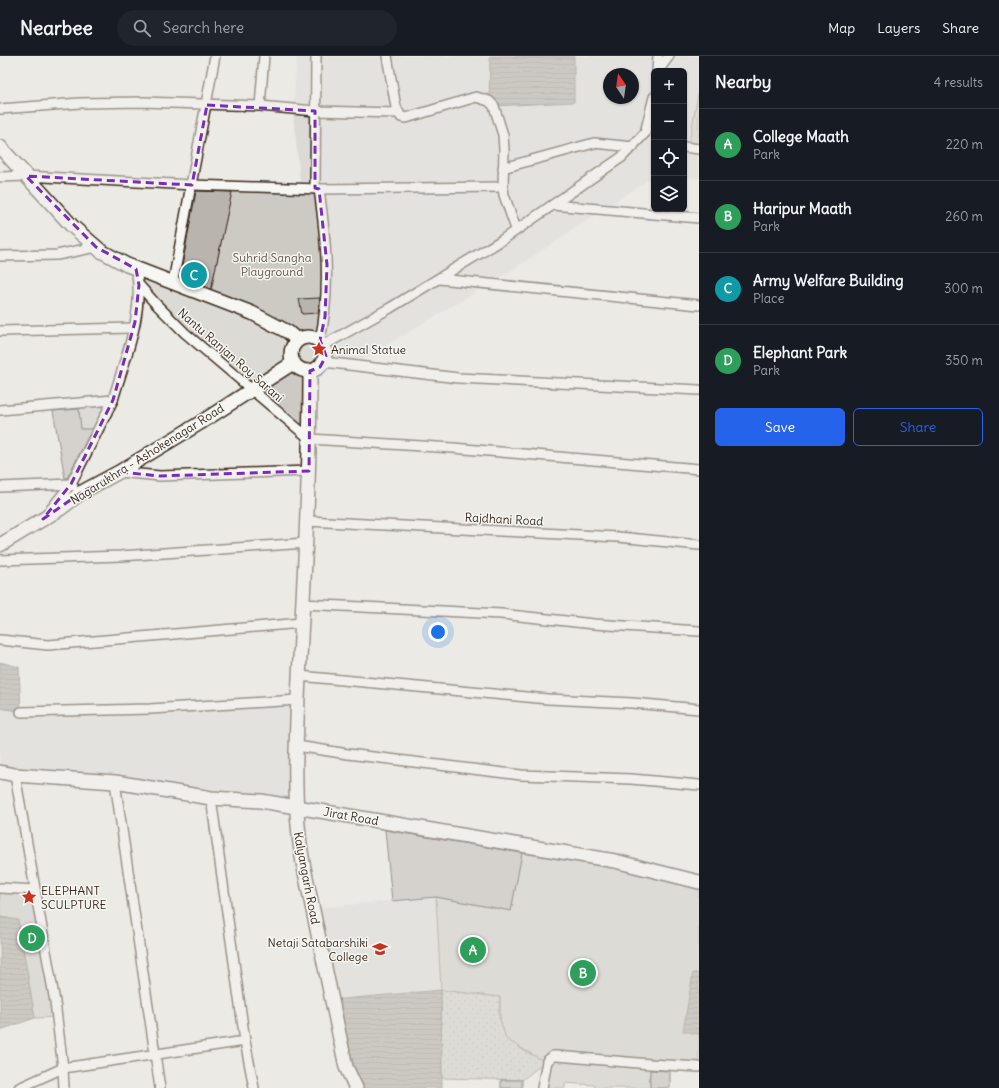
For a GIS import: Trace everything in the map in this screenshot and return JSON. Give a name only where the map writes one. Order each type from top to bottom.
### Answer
[{"type":"main road","points":[[0,147],[72,226],[96,247],[136,269],[252,313],[288,332],[298,340]]},
{"type":"main road","points":[[308,336],[322,342],[326,350],[324,362],[320,367],[310,371],[299,369],[293,363],[291,349],[298,340],[308,336]]},
{"type":"main road","name":"Nagarukhra - Ashokenagar Road","points":[[0,545],[43,519],[82,492],[119,472],[293,363]]},
{"type":"main road","name":"Kalyangarh Road","points":[[310,371],[310,439],[298,700],[296,807],[299,845],[346,1067],[356,1088]]},
{"type":"main road","name":"Jirat Road","points":[[0,772],[15,775],[115,782],[211,798],[261,801],[615,861],[699,882]]},
{"type":"street","points":[[173,282],[215,56]]},
{"type":"street","points":[[260,106],[264,56]]},
{"type":"street","points":[[316,56],[315,111],[317,188],[326,236],[327,265],[325,317],[322,342]]},
{"type":"street","points":[[387,56],[398,113],[401,117],[406,118],[476,98],[489,100],[494,106],[503,135],[502,187],[516,229]]},
{"type":"street","points":[[658,56],[658,68]]},
{"type":"street","points":[[660,68],[669,56]]},
{"type":"street","points":[[0,109],[80,103],[143,102],[260,106],[315,111],[398,113]]},
{"type":"street","points":[[322,342],[439,278],[502,240],[622,157],[645,133],[652,104]]},
{"type":"street","points":[[645,133],[651,136]]},
{"type":"street","points":[[503,168],[594,143],[633,146]]},
{"type":"street","points":[[687,147],[699,149]]},
{"type":"street","points":[[0,177],[26,176],[192,185],[317,188],[502,187]]},
{"type":"street","points":[[553,205],[699,218]]},
{"type":"street","points":[[0,256],[57,255],[96,247]]},
{"type":"street","points":[[43,519],[71,484],[113,400],[138,310],[139,285],[136,269]]},
{"type":"street","points":[[439,278],[699,305]]},
{"type":"street","name":"Nantu Ranjan Roy Sarani","points":[[139,285],[154,304],[185,333],[310,439]]},
{"type":"street","points":[[0,331],[134,328]]},
{"type":"street","points":[[324,362],[458,378],[699,390]]},
{"type":"street","points":[[0,410],[113,400]]},
{"type":"street","points":[[310,439],[453,448],[699,468]]},
{"type":"street","points":[[119,472],[160,476],[309,470]]},
{"type":"street","points":[[0,487],[71,484],[82,492]]},
{"type":"street","name":"Rajdhani Road","points":[[307,521],[618,537],[699,545]]},
{"type":"street","points":[[0,560],[121,556],[306,544]]},
{"type":"street","points":[[303,604],[500,614],[594,624],[699,631]]},
{"type":"street","points":[[0,640],[48,645],[302,623]]},
{"type":"street","points":[[299,676],[548,699],[632,703],[699,709]]},
{"type":"street","points":[[21,712],[150,709],[298,700]]},
{"type":"street","points":[[297,746],[348,754],[522,775],[631,779],[699,785]]},
{"type":"street","points":[[15,775],[55,1002],[64,1088]]},
{"type":"street","points":[[115,782],[160,1088]]},
{"type":"street","points":[[211,798],[245,1041],[254,1088]]},
{"type":"street","points":[[0,888],[36,890]]},
{"type":"street","points":[[19,1088],[62,1068],[245,1041]]},
{"type":"street","points":[[542,1088],[547,1061],[557,1056],[699,1067]]},
{"type":"highlighted area","points":[[207,105],[315,111],[315,188],[319,189],[327,265],[325,317],[320,340],[326,356],[320,367],[310,371],[309,471],[160,476],[119,472],[82,492],[43,519],[71,484],[113,400],[135,322],[139,285],[136,269],[96,247],[26,176],[192,185]]},
{"type":"shaded area","points":[[297,56],[699,56],[699,178],[687,177],[687,68],[651,68],[651,178],[514,269],[353,365],[287,366],[252,389],[139,285],[136,269],[215,298],[301,188],[293,113]]},
{"type":"shaded area","points":[[490,56],[574,56],[574,102],[494,106],[489,101]]},
{"type":"shaded area","points":[[0,662],[19,667],[21,712],[0,708]]},
{"type":"shaded area","points":[[298,700],[296,807],[0,772],[0,708],[21,712]]},
{"type":"shaded area","name":"Netaji Satabarshiki College","points":[[436,897],[441,990],[332,1000],[312,908]]},
{"type":"shaded area","points":[[0,917],[18,920],[35,1018],[0,1030]]},
{"type":"shaded area","points":[[693,973],[699,973],[699,1034],[683,1031]]},
{"type":"shaded area","points":[[441,990],[442,1088],[358,1088],[332,1000]]},
{"type":"green space","points":[[699,89],[699,148],[688,148]]},
{"type":"green space","name":"Suhrid Sangha Playground","points":[[233,186],[319,189],[326,236],[320,340],[308,336],[303,337],[210,296]]},
{"type":"green space","points":[[293,363],[310,371],[310,439],[252,389]]},
{"type":"green space","points":[[113,400],[98,429],[81,429],[78,403]]},
{"type":"green space","points":[[523,846],[699,882],[699,1067],[650,1068],[650,1088],[595,1088],[595,1085],[565,1083],[565,1088],[542,1088],[550,1058],[540,1059],[506,1039],[500,1019],[500,997],[441,990],[436,897],[511,911]]},
{"type":"green space","points":[[0,892],[35,895],[57,1017],[35,1018],[18,920],[0,917]]},
{"type":"green space","points":[[441,990],[500,997],[499,1017],[507,1035],[526,1052],[542,1058],[550,1058],[522,1080],[442,1078]]},
{"type":"building","points":[[196,191],[232,192],[211,289],[180,277]]},
{"type":"building","points":[[320,298],[318,313],[302,314],[299,299]]},
{"type":"building","points":[[79,409],[81,429],[92,429],[67,478],[65,478],[53,411]]},
{"type":"building","points":[[385,830],[522,853],[511,911],[436,897],[392,901]]},
{"type":"building","points":[[650,1070],[670,1071],[670,1088],[650,1088]]},
{"type":"building","points":[[501,1080],[522,1080],[522,1088],[501,1088]]},
{"type":"place","name":"Army Welfare Building","points":[[194,275]]},
{"type":"place","name":"Animal Statue","points":[[319,349]]},
{"type":"place","name":"ELEPHANT SCULPTURE","points":[[29,897]]},
{"type":"place","name":"Elephant Park","points":[[32,938]]},
{"type":"place","name":"Netaji Satabarshiki College","points":[[380,949]]},
{"type":"place","name":"College Maath","points":[[473,950]]},
{"type":"place","name":"Haripur Maath","points":[[583,973]]}]
